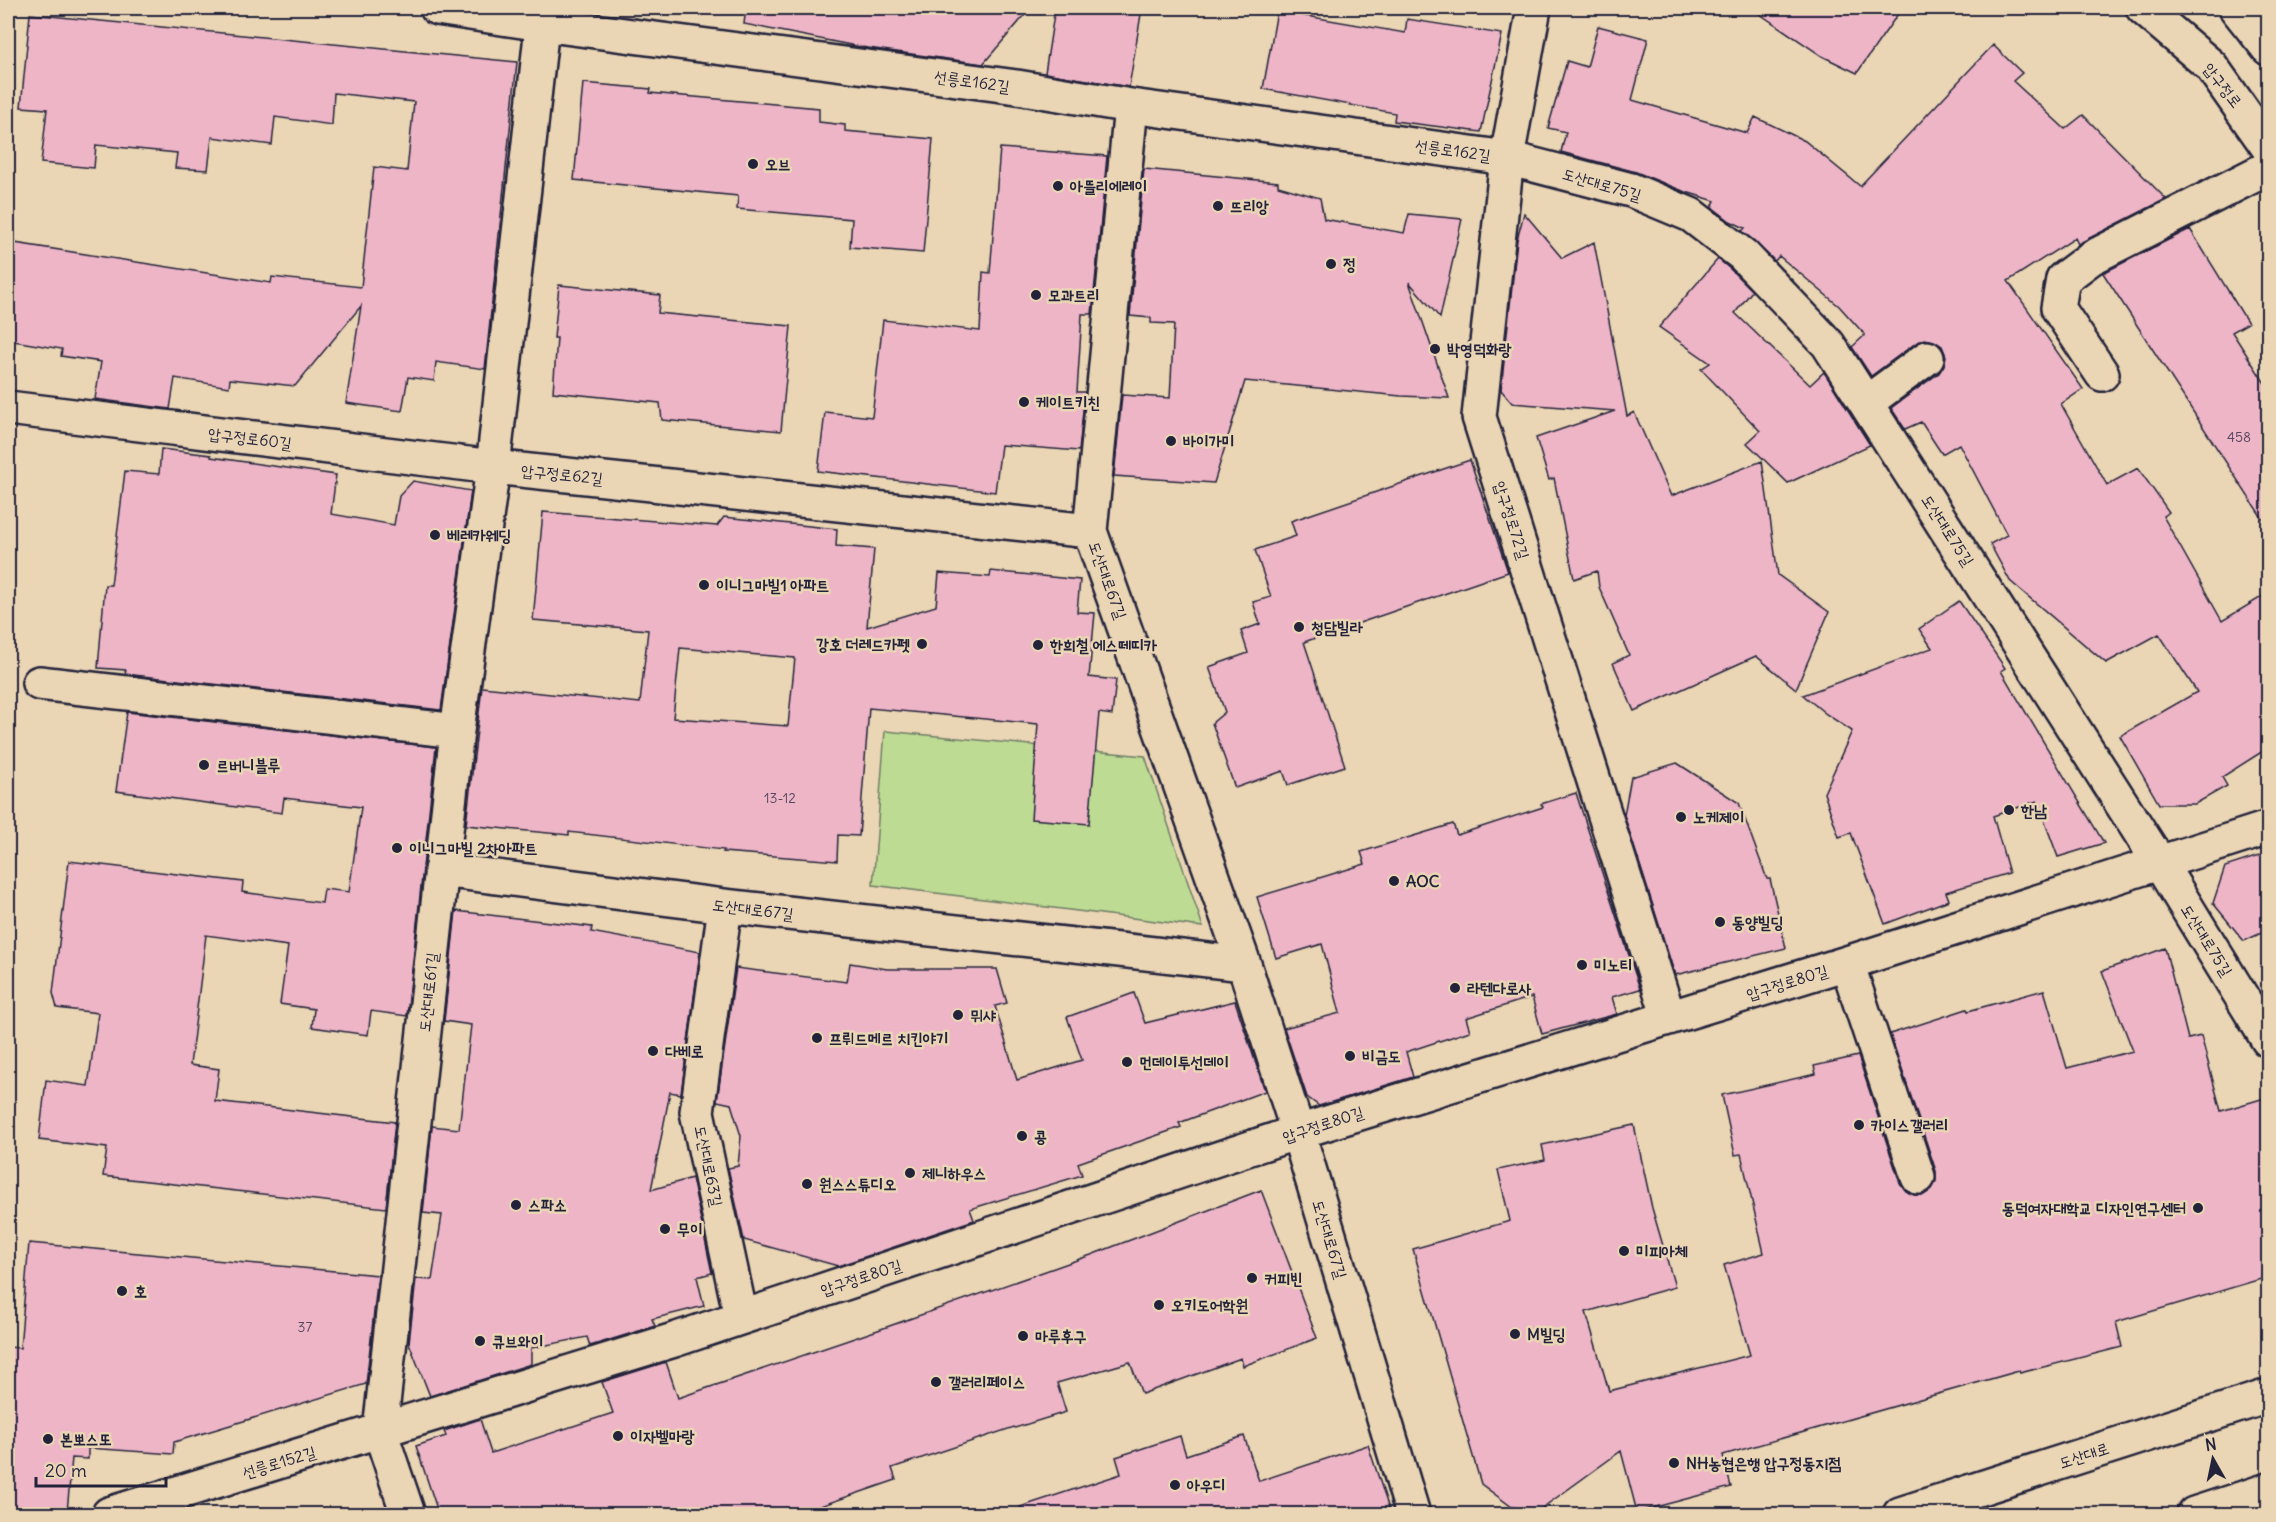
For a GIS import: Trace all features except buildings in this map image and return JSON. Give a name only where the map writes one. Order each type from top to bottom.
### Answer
[{"type":"street","name":"선릉로162길","points":[[437,8],[543,16],[1131,106],[1507,158]]},
{"type":"street","name":"압구정로72길","points":[[1534,8],[1507,158],[1479,417],[1669,1018]]},
{"type":"street","name":"압구정로","points":[[2143,8],[2211,66],[2268,147]]},
{"type":"street","points":[[2236,8],[2268,48]]},
{"type":"street","points":[[493,467],[543,16]]},
{"type":"street","name":"도산대로67길","points":[[1131,106],[1090,531],[1244,964],[1298,1132],[1413,1515]]},
{"type":"street","name":"도산대로75길","points":[[1507,158],[1631,190],[1691,214],[1743,255],[1828,344],[2159,862],[2268,1040]]},
{"type":"street","points":[[2102,374],[2058,308],[2063,279],[2091,258],[2268,168]]},
{"type":"street","points":[[1866,403],[1927,358]]},
{"type":"street","name":"압구정로60길","points":[[8,408],[493,467]]},
{"type":"street","name":"압구정로62길","points":[[493,467],[1090,531]]},
{"type":"street","name":"도산대로61길","points":[[408,1515],[380,1431],[457,731],[493,467]]},
{"type":"street","points":[[39,683],[457,731]]},
{"type":"street","name":"압구정로80길","points":[[380,1431],[741,1317],[1298,1132],[1847,963],[2268,828]]},
{"type":"street","name":"도산대로67길","points":[[441,870],[725,906],[1244,964]]},
{"type":"street","name":"도산대로63길","points":[[725,906],[697,1112],[741,1317]]},
{"type":"street","points":[[1847,963],[1918,1177]]},
{"type":"street","name":"도산대로","points":[[1900,1515],[2268,1396]]},
{"type":"street","name":"선릉로152길","points":[[109,1515],[380,1431]]},
{"type":"street","points":[[2194,1515],[2268,1490]]},
{"type":"green space","points":[[885,731],[1145,756],[1203,927],[873,885]]},
{"type":"place","name":"오브","points":[[753,164]]},
{"type":"place","name":"아뜰리에레이","points":[[1058,186]]},
{"type":"place","name":"뜨리앙","points":[[1218,206]]},
{"type":"place","name":"정","points":[[1331,264]]},
{"type":"place","name":"모과트리","points":[[1036,295]]},
{"type":"place","name":"박영덕화랑","points":[[1435,349]]},
{"type":"place","name":"케이트키친","points":[[1024,402]]},
{"type":"place","name":"바이가미","points":[[1171,441]]},
{"type":"place","name":"베레카웨딩","points":[[435,535]]},
{"type":"place","name":"이니그마빌1 아파트","points":[[704,585]]},
{"type":"place","name":"청담빌라","points":[[1299,627]]},
{"type":"place","name":"강호 더레드카펫","points":[[922,644]]},
{"type":"place","name":"한희철 에스떼띠카","points":[[1038,645]]},
{"type":"place","name":"르버니블루","points":[[204,765]]},
{"type":"place","name":"한남","points":[[2009,810]]},
{"type":"place","name":"노케제이","points":[[1681,817]]},
{"type":"place","name":"이니그마빌 2차아파트","points":[[397,848]]},
{"type":"place","name":"AOC","points":[[1394,881]]},
{"type":"place","name":"동양빌딩","points":[[1720,922]]},
{"type":"place","name":"미노티","points":[[1582,965]]},
{"type":"place","name":"라텐다로사","points":[[1455,988]]},
{"type":"place","name":"뮈샤","points":[[958,1015]]},
{"type":"place","name":"프뤼드메르 치킨야기","points":[[817,1038]]},
{"type":"place","name":"다베로","points":[[653,1051]]},
{"type":"place","name":"비금도","points":[[1350,1056]]},
{"type":"place","name":"먼데이투선데이","points":[[1127,1062]]},
{"type":"place","name":"카이스갤러리","points":[[1859,1125]]},
{"type":"place","name":"콩","points":[[1022,1136]]},
{"type":"place","name":"제니하우스","points":[[910,1173]]},
{"type":"place","name":"원스스튜디오","points":[[807,1184]]},
{"type":"place","name":"스파소","points":[[516,1205]]},
{"type":"place","name":"동덕여자대학교 디자인연구센터","points":[[2198,1208]]},
{"type":"place","name":"무이","points":[[665,1229]]},
{"type":"place","name":"미피아체","points":[[1624,1251]]},
{"type":"place","name":"커피빈","points":[[1252,1278]]},
{"type":"place","name":"호","points":[[122,1291]]},
{"type":"place","name":"오키도어학원","points":[[1159,1305]]},
{"type":"place","name":"M빌딩","points":[[1515,1334]]},
{"type":"place","name":"마루후구","points":[[1023,1336]]},
{"type":"place","name":"큐브와이","points":[[480,1341]]},
{"type":"place","name":"갤러리페이스","points":[[936,1382]]},
{"type":"place","name":"이자벨마랑","points":[[618,1436]]},
{"type":"place","name":"본뽀스또","points":[[48,1439]]},
{"type":"place","name":"NH농협은행 압구정동지점","points":[[1674,1463]]},
{"type":"place","name":"아우디","points":[[1175,1485]]}]
